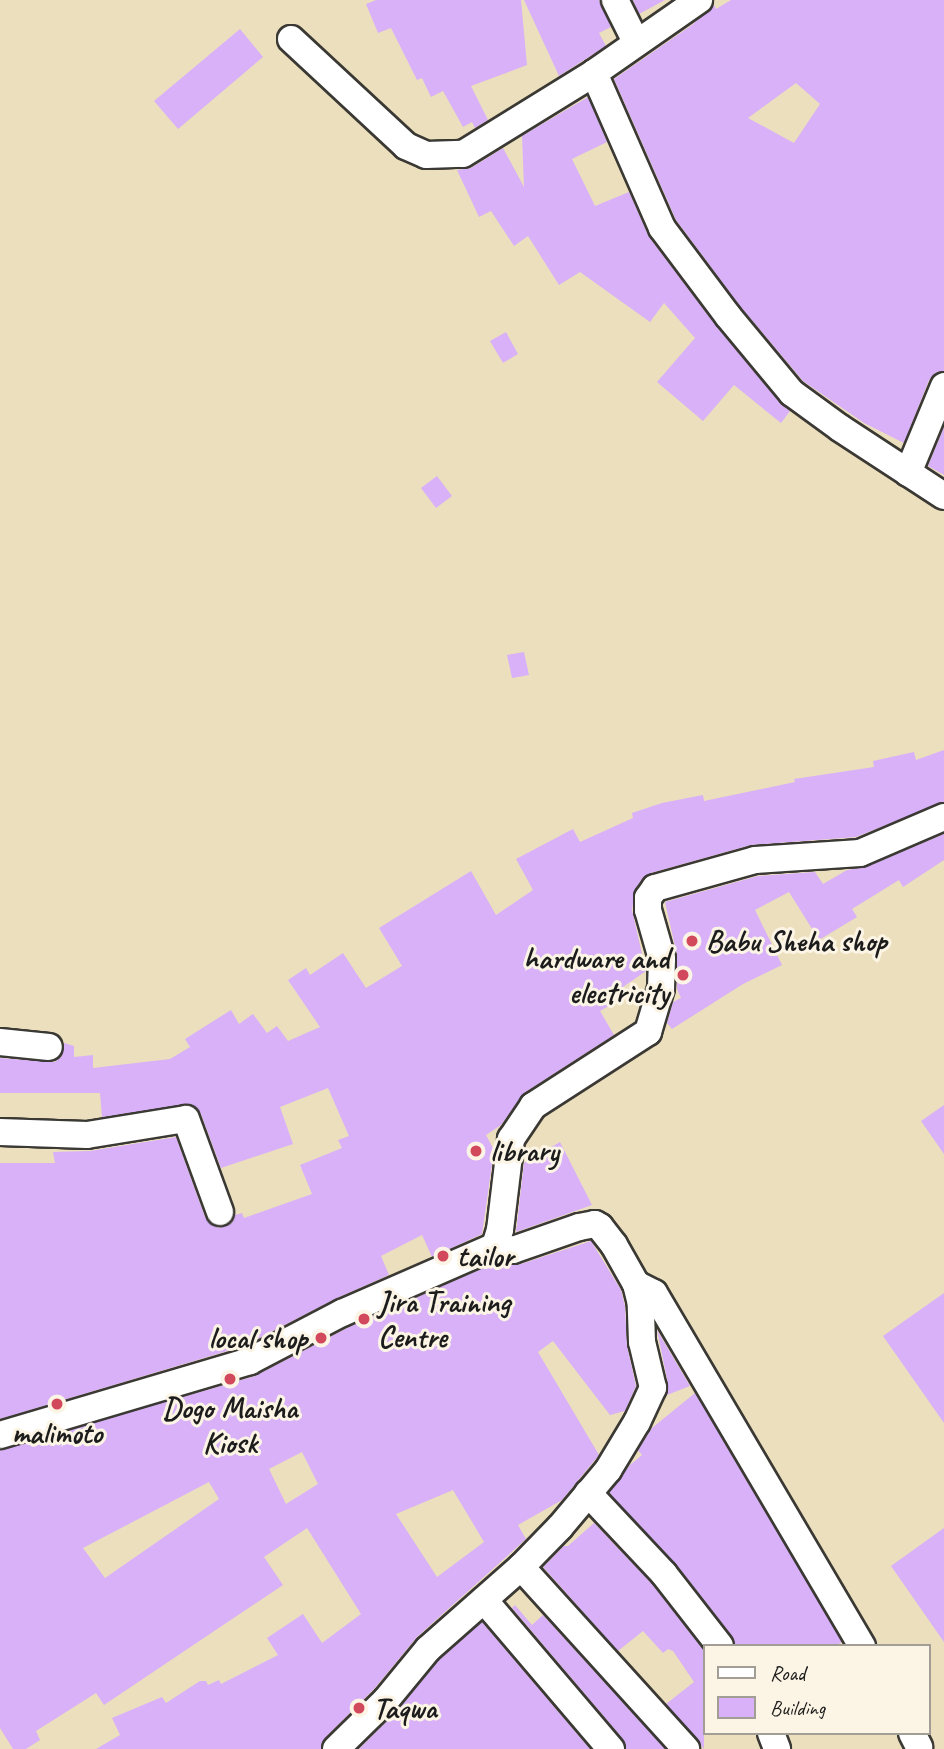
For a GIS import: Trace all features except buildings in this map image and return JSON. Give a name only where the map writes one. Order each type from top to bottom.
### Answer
[{"type":"street","points":[[615,0],[636,43]]},
{"type":"street","points":[[291,39],[406,146],[426,155],[463,154],[594,73],[699,0]]},
{"type":"street","points":[[594,73],[662,228],[728,316],[792,393],[944,496]]},
{"type":"street","points":[[908,473],[944,386]]},
{"type":"street","points":[[495,1246],[500,1230],[512,1139],[533,1106],[648,1032],[662,988],[662,959],[648,910],[648,898],[655,888],[755,860],[860,853],[944,817]]},
{"type":"street","points":[[0,1042],[49,1047]]},
{"type":"street","points":[[0,1132],[87,1135],[152,1127],[186,1119],[220,1212]]},
{"type":"street","points":[[0,1435],[250,1361],[342,1313],[495,1246],[513,1250],[595,1224],[614,1245],[636,1284],[641,1304],[642,1342],[653,1388],[637,1422],[608,1469],[521,1567],[428,1649],[386,1700],[336,1749]]},
{"type":"street","points":[[636,1284],[654,1293],[861,1644]]},
{"type":"street","points":[[588,1493],[664,1574],[718,1644]]},
{"type":"street","points":[[521,1567],[686,1749]]},
{"type":"street","points":[[484,1600],[611,1749]]},
{"type":"place","name":"Babu Sheha shop","points":[[692,941]]},
{"type":"place","name":"hardware and electricity","points":[[683,975]]},
{"type":"place","name":"library","points":[[476,1151]]},
{"type":"place","name":"tailor","points":[[443,1256]]},
{"type":"place","name":"Jira Training Centre","points":[[364,1319]]},
{"type":"place","name":"local shop","points":[[321,1338]]},
{"type":"place","name":"Dogo Maisha Kiosk","points":[[230,1379]]},
{"type":"place","name":"malimoto","points":[[57,1404]]},
{"type":"place","name":"Taqwa","points":[[359,1708]]}]
